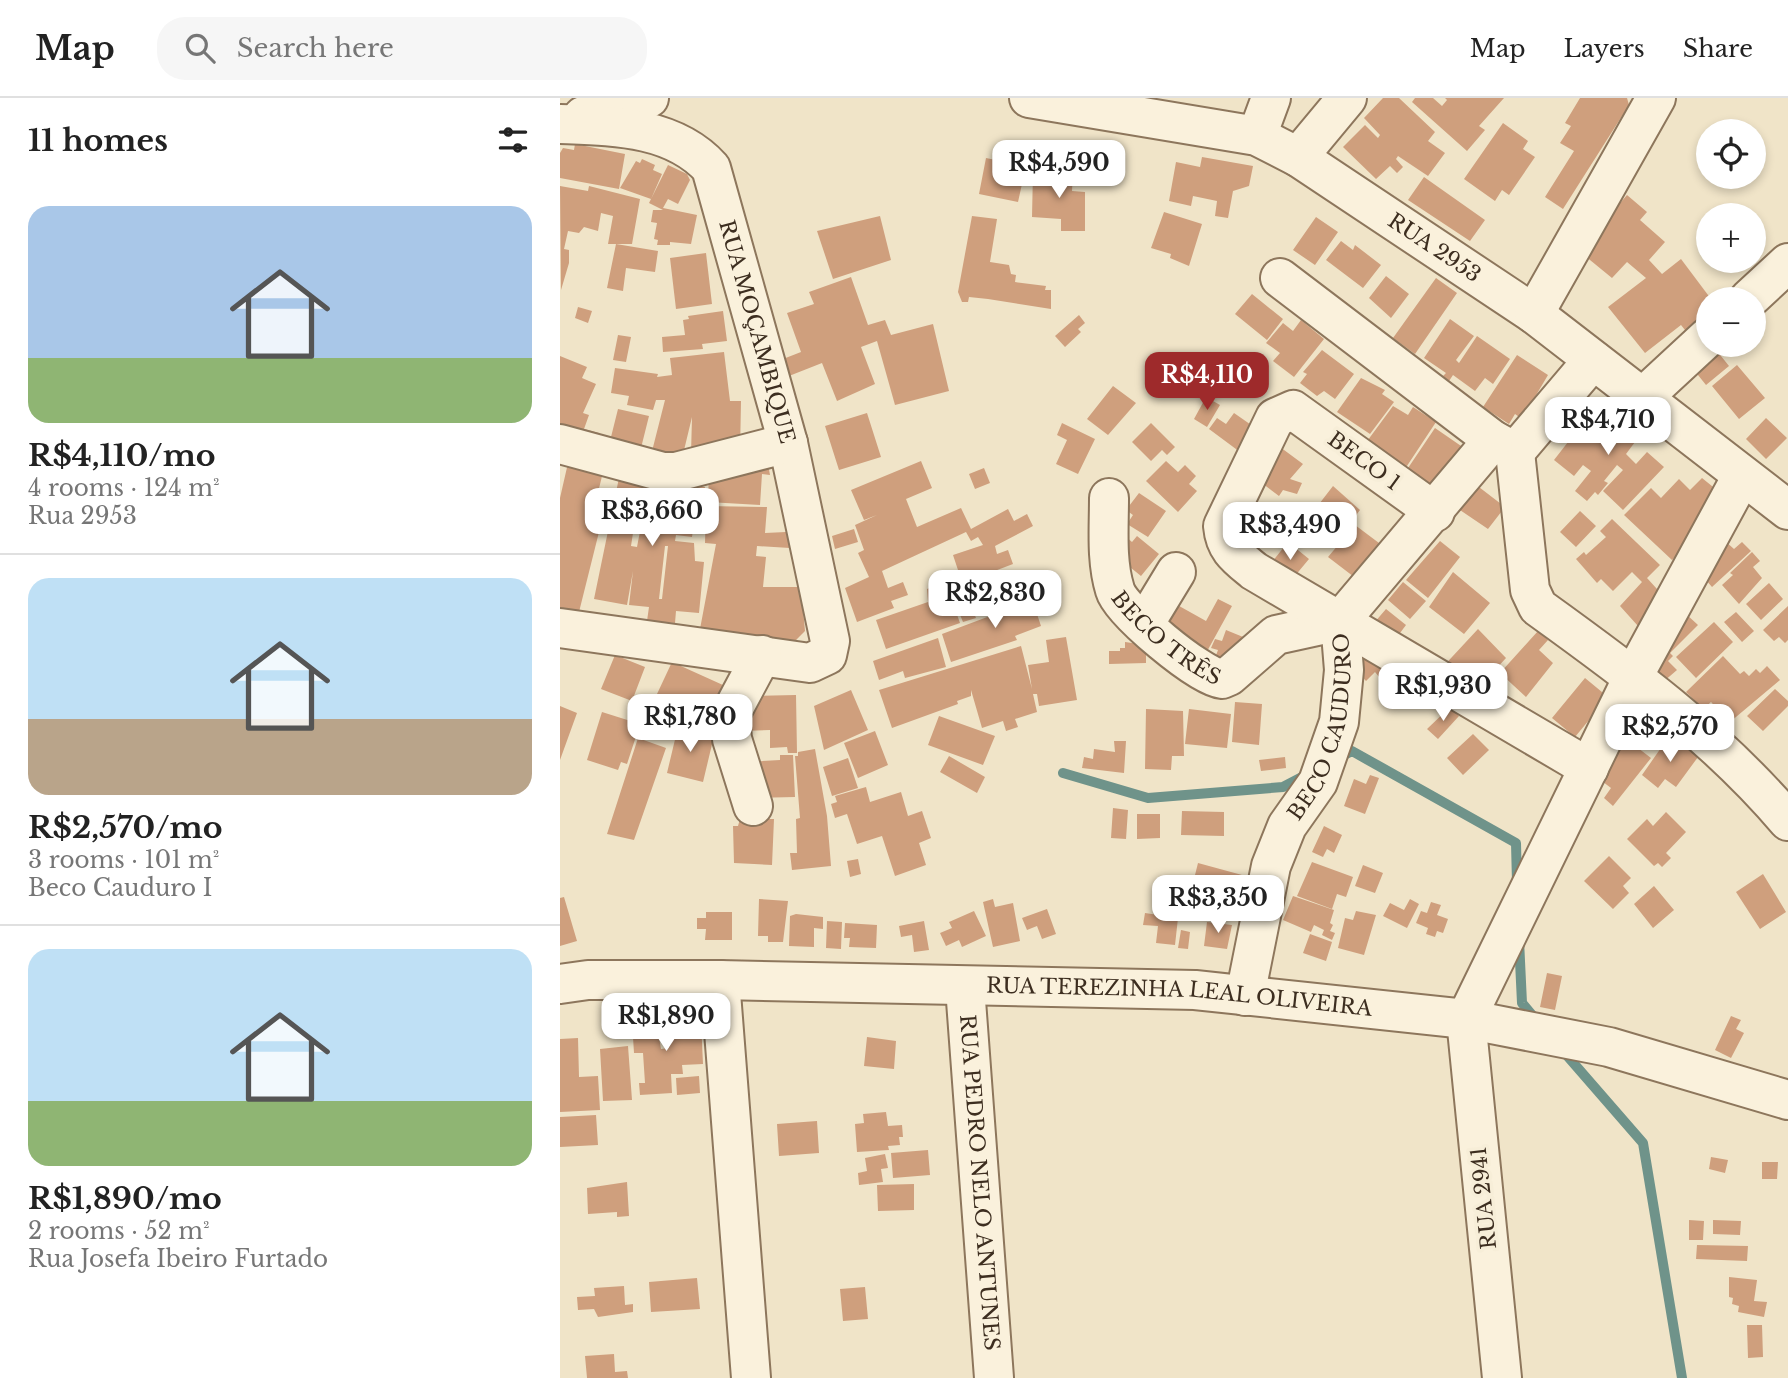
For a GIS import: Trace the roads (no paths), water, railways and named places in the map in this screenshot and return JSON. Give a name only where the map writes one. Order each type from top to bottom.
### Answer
[{"type":"street","name":"RUA MOÇAMBIQUE","points":[[560,123],[649,98]]},
{"type":"street","name":"RUA 2953","points":[[1029,98],[1257,136],[1298,157],[1534,314],[1742,476],[1786,507]]},
{"type":"street","points":[[1257,136],[1272,98]]},
{"type":"street","points":[[1298,157],[1347,98]]},
{"type":"street","points":[[1534,314],[1656,98]]},
{"type":"street","name":"RUA MOÇAMBIQUE","points":[[560,123],[654,133],[700,155],[711,168],[788,443],[830,641],[827,655],[810,663],[762,655]]},
{"type":"street","points":[[1762,287],[1788,263]]},
{"type":"street","points":[[1280,278],[1504,446],[1534,601],[1538,607],[1634,676],[1741,769],[1788,821]]},
{"type":"street","points":[[1642,398],[1696,348]]},
{"type":"street","name":"BECO CAUDURO","points":[[1245,996],[1271,866],[1287,825],[1318,782],[1339,722],[1344,670],[1340,621],[1435,512],[1593,360]]},
{"type":"street","name":"BECO 1","points":[[1340,621],[1254,571],[1230,551],[1224,540],[1223,526],[1275,418],[1293,410],[1435,512]]},
{"type":"street","points":[[560,444],[663,472],[677,472],[788,443]]},
{"type":"street","points":[[1466,1019],[1634,676],[1742,476]]},
{"type":"street","name":"BECO TRÊS","points":[[1110,498],[1110,559],[1115,593],[1181,659],[1222,679],[1229,677],[1276,635],[1340,621]]},
{"type":"street","points":[[1145,623],[1176,572]]},
{"type":"street","points":[[1340,621],[1589,768]]},
{"type":"street","points":[[560,628],[762,655],[730,715],[732,739],[753,806]]},
{"type":"street","name":"RUA TEREZINHA LEAL OLIVEIRA","points":[[560,984],[587,980],[720,980],[1195,990],[1466,1019],[1609,1047],[1788,1100]]},
{"type":"street","points":[[720,980],[751,1378]]},
{"type":"street","name":"RUA PEDRO NELO ANTUNES","points":[[965,987],[994,1378]]},
{"type":"street","name":"RUA 2941","points":[[1466,1019],[1502,1378]]},
{"type":"waterway","points":[[1338,758],[1352,751],[1516,843],[1517,883]]},
{"type":"waterway","points":[[1063,773],[1148,798],[1283,787],[1306,775]]},
{"type":"waterway","points":[[1519,940],[1522,1003],[1537,1021]]},
{"type":"waterway","points":[[1563,1051],[1643,1143],[1682,1378]]}]
